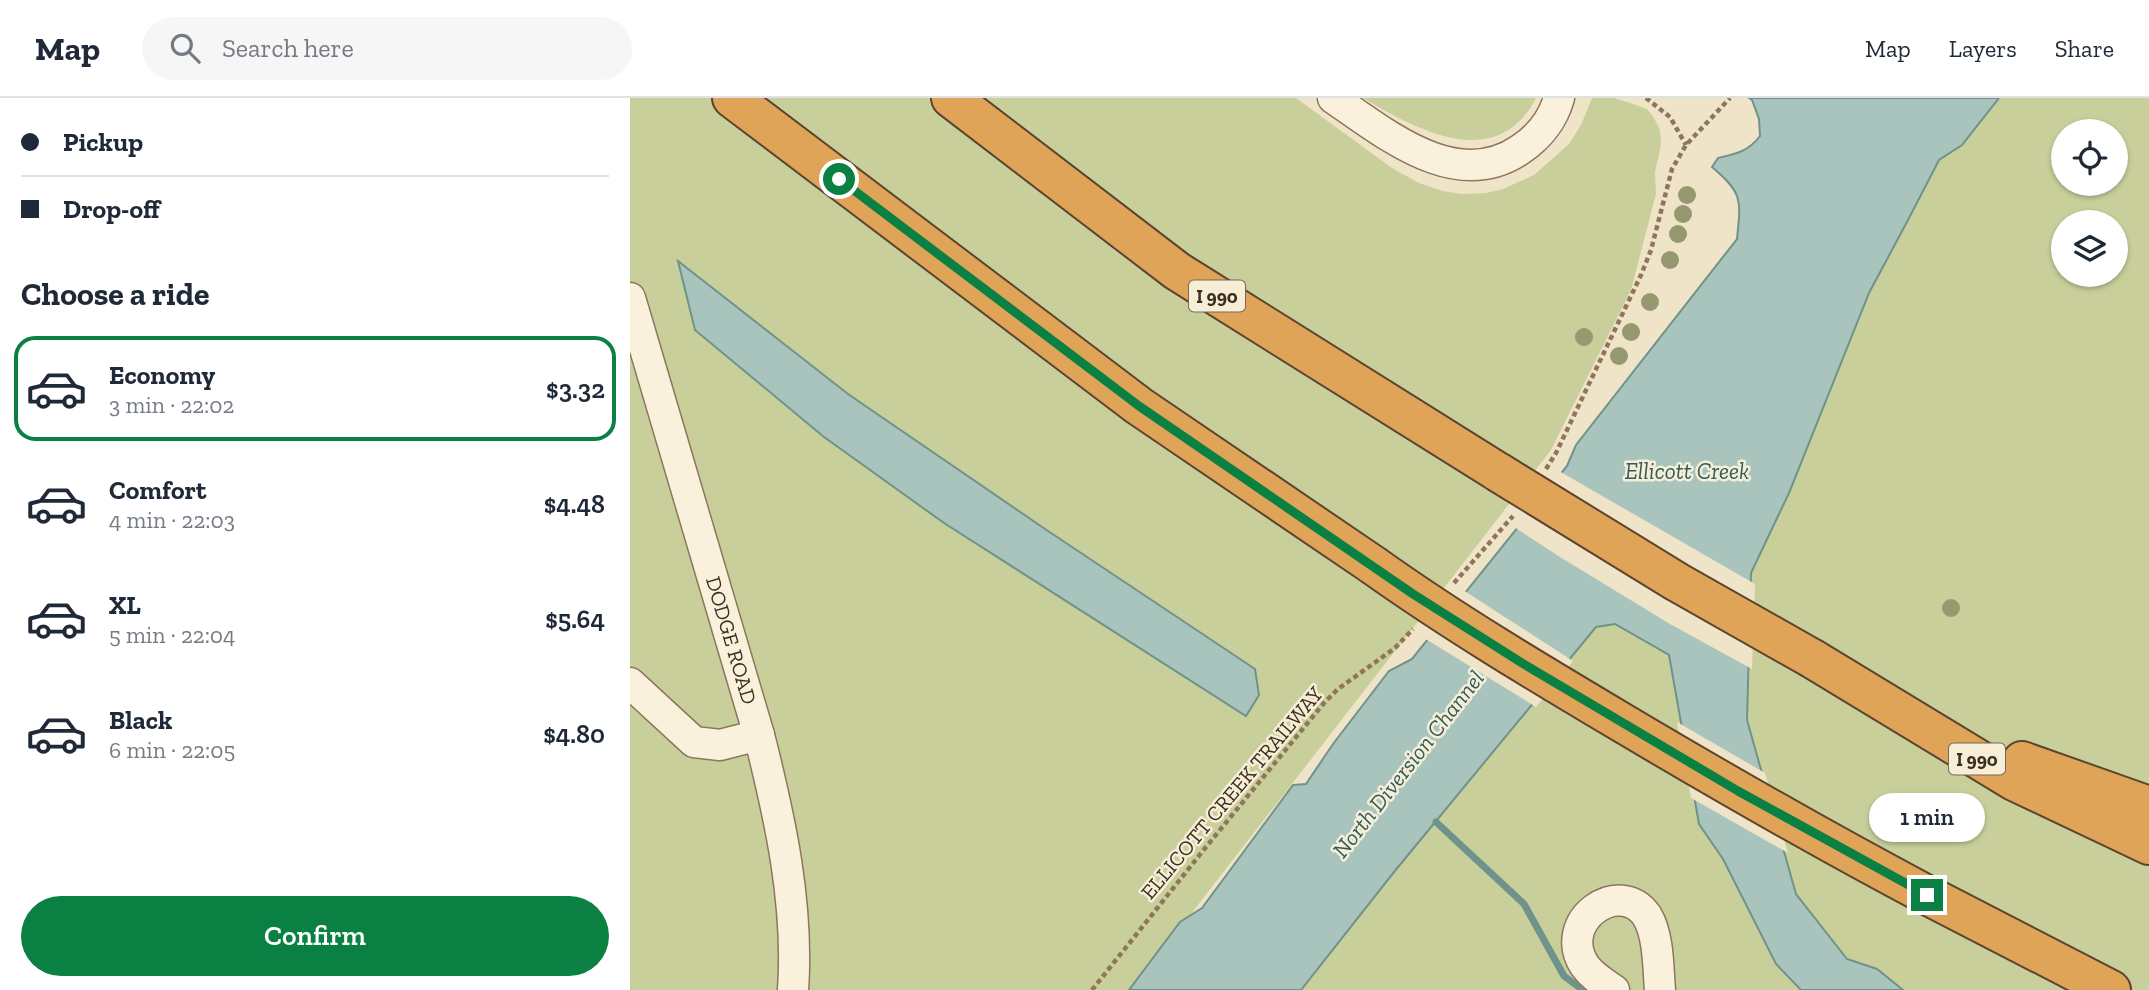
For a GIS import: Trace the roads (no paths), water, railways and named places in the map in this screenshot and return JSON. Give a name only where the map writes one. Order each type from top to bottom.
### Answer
[{"type":"highway","points":[[732,98],[1139,406],[1413,594],[1510,655],[1805,829],[2111,990]]},
{"type":"highway","name":"I 990","points":[[951,98],[1177,271],[1499,472],[1677,582],[1813,659],[2014,781],[2149,845]]},
{"type":"highway","points":[[1921,725],[2149,806]]},
{"type":"street","points":[[1333,98],[1413,149],[1443,162],[1469,166],[1493,163],[1523,148],[1545,127],[1559,98]]},
{"type":"street","name":"DODGE ROAD","points":[[630,298],[774,792],[789,872],[794,929],[793,990]]},
{"type":"street","points":[[630,683],[694,742],[720,745],[759,735]]},
{"type":"street","points":[[1614,990],[1596,978],[1586,967],[1576,942],[1580,927],[1588,915],[1600,905],[1615,900],[1639,908],[1647,917],[1654,941],[1660,990]]},
{"type":"water","name":"Ellicott Creek","points":[[1749,98],[1999,98],[1962,145],[1939,160],[1869,293],[1789,493],[1751,573],[1747,720],[1796,894],[1847,959],[1877,969],[1903,990],[1801,990],[1776,964],[1723,859],[1699,824],[1669,655],[1615,624],[1596,627],[1394,872],[1301,990],[1129,990],[1180,922],[1202,908],[1293,785],[1306,784],[1389,671],[1412,659],[1567,466],[1576,445],[1737,239],[1738,198],[1730,184],[1712,167],[1718,158],[1742,151],[1760,136],[1759,119]]},
{"type":"water","points":[[678,261],[848,394],[1255,669],[1259,695],[1246,716],[944,523],[824,437],[695,330]]},
{"type":"waterway","points":[[1436,822],[1524,904],[1564,976],[1583,990]]},
{"type":"water label","name":"North Diversion Channel","points":[[1408,764]]}]
